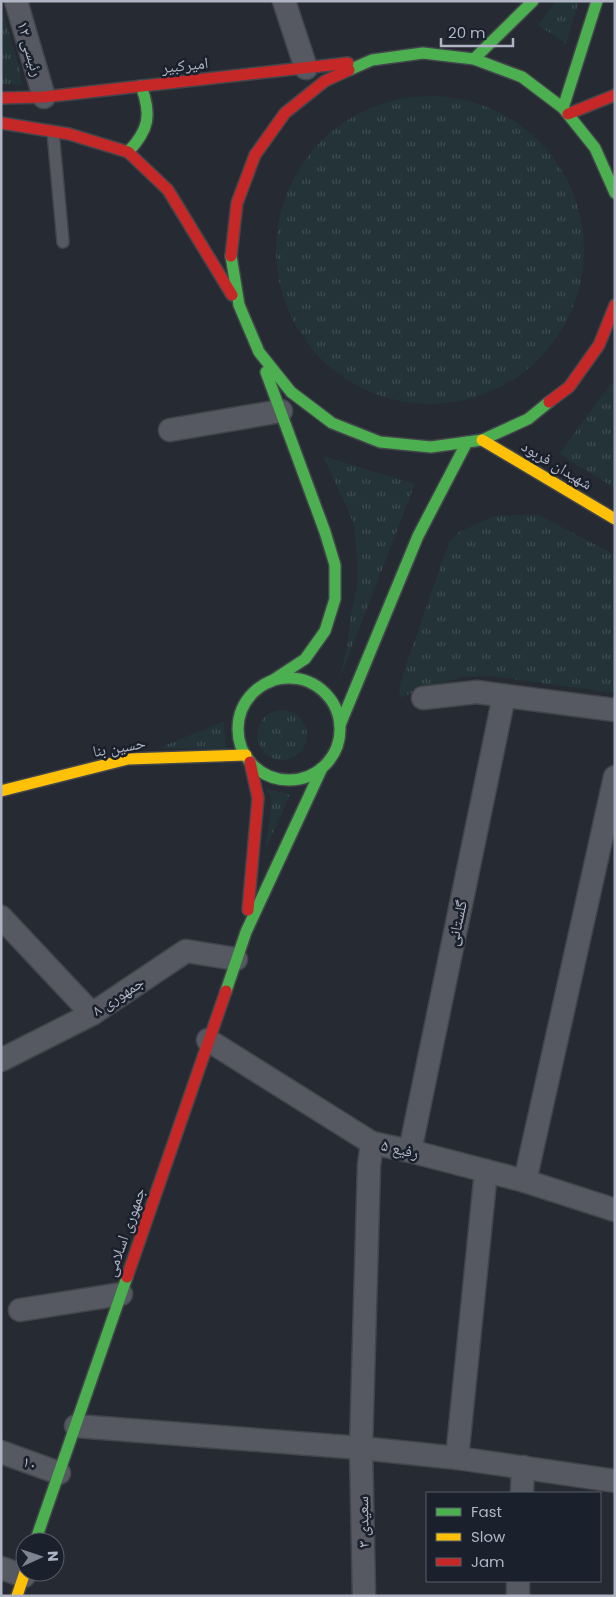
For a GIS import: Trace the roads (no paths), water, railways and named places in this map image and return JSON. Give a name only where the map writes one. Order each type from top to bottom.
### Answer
[{"type":"street","name":"رئیسی ۱۲","points":[[16,1],[44,97]]},
{"type":"street","points":[[284,1],[306,68]]},
{"type":"street","points":[[474,59],[534,1]]},
{"type":"street","points":[[566,111],[597,1]]},
{"type":"street","name":"امیرکبیر","points":[[1,98],[44,97],[423,53],[474,59],[522,77],[566,111],[595,148],[615,193]]},
{"type":"street","points":[[239,305],[231,254],[236,203],[255,155],[285,113],[326,81],[372,60]]},
{"type":"street","points":[[128,152],[139,142],[146,129],[148,107],[141,86]]},
{"type":"street","points":[[566,111],[615,95]]},
{"type":"street","points":[[1,123],[69,134],[128,152],[168,190],[239,305],[281,411],[335,565],[335,599],[325,632],[305,659],[256,690],[246,702],[240,717],[238,733],[242,748],[248,759],[258,798],[246,932]]},
{"type":"street","points":[[259,352],[291,392],[332,423],[380,442],[431,447],[482,440],[528,419],[569,387],[599,345],[615,305]]},
{"type":"street","points":[[170,430],[281,411]]},
{"type":"street","name":"شهيدان فربود","points":[[482,440],[615,519]]},
{"type":"street","points":[[246,932],[322,768],[332,756],[338,741],[340,725],[418,536],[467,442]]},
{"type":"street","points":[[270,682],[285,678],[301,680],[316,686],[328,696],[336,710],[340,725]]},
{"type":"street","points":[[423,698],[477,692],[615,710]]},
{"type":"street","name":"گلستانی","points":[[410,1151],[504,696]]},
{"type":"street","name":"حسین بنا","points":[[1,791],[128,759],[190,756],[248,759]]},
{"type":"street","points":[[248,759],[262,773],[277,779],[293,780],[308,776],[322,768]]},
{"type":"street","points":[[525,1181],[615,777]]},
{"type":"street","points":[[1,917],[92,1014]]},
{"type":"street","name":"جمهوری اسلامی","points":[[39,1532],[246,932]]},
{"type":"street","name":"جمهوری ۸","points":[[1,1060],[92,1014],[186,951],[236,959]]},
{"type":"street","name":"رفیع ۵","points":[[208,1040],[372,1143],[525,1181],[615,1210]]},
{"type":"street","name":"سعیدی ۳","points":[[364,1596],[361,1448],[369,1165],[372,1143]]},
{"type":"street","points":[[457,1458],[486,1171]]},
{"type":"street","points":[[20,1310],[121,1294]]},
{"type":"street","points":[[76,1426],[361,1448],[457,1458],[615,1481]]},
{"type":"street","name":"۱۰","points":[[1,1452],[59,1473]]},
{"type":"street","points":[[522,1492],[523,1467]]},
{"type":"street","points":[[1,1568],[15,1577]]},
{"type":"street","points":[[518,1582],[518,1596]]},
{"type":"lane","points":[[53,132],[63,242]]}]
